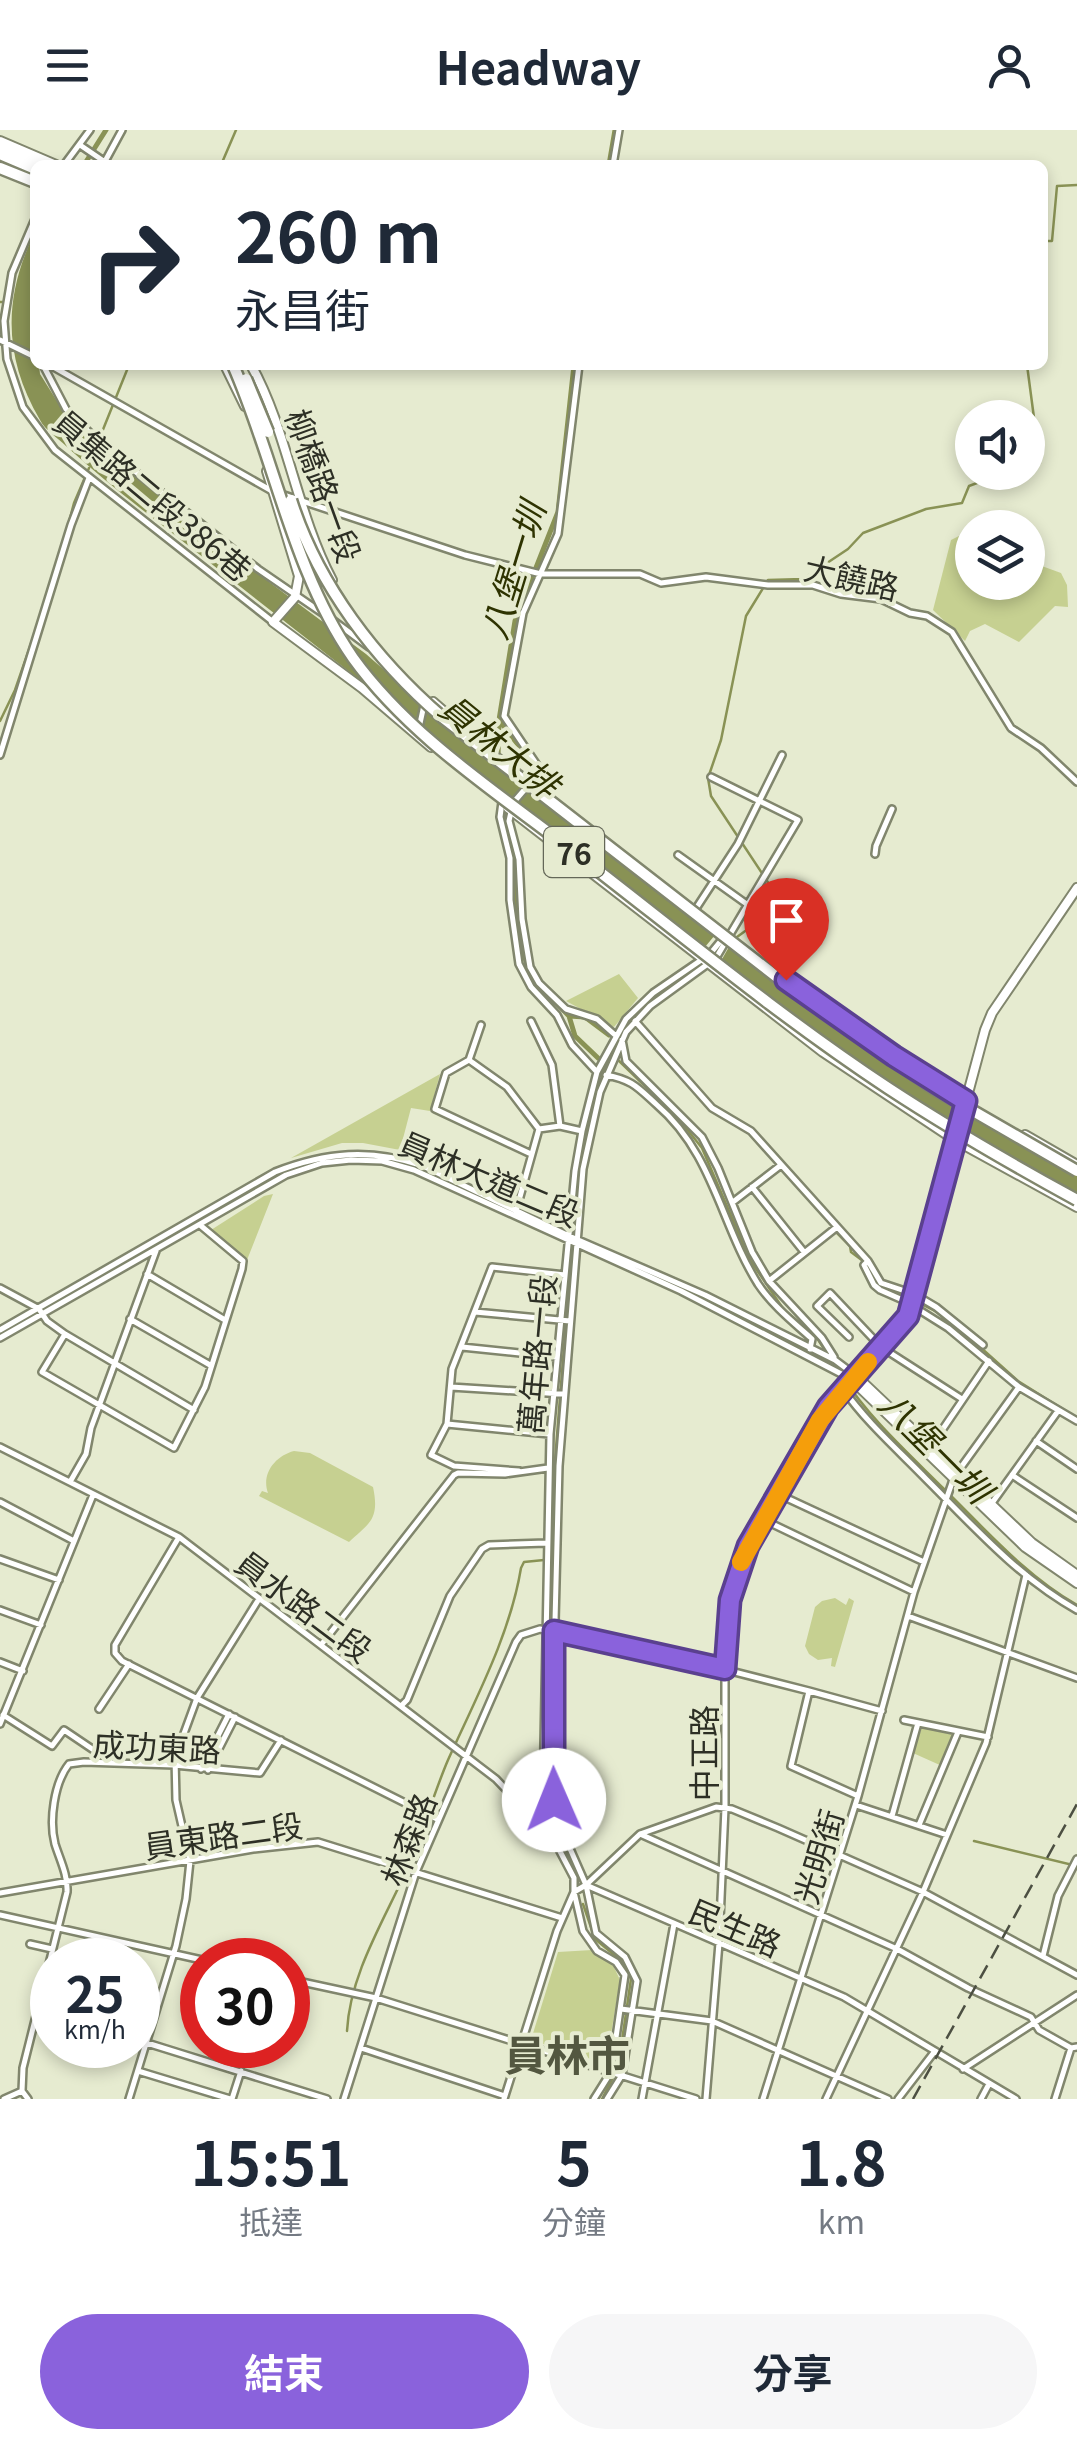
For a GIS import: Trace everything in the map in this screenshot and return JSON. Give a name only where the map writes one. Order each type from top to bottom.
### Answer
[{"type":"highway","points":[[0,143],[34,160]]},
{"type":"highway","points":[[0,163],[30,176]]},
{"type":"highway","name":"76","points":[[238,370],[316,591],[353,658],[389,701],[458,762],[796,1022],[912,1103],[1077,1200]]},
{"type":"highway","name":"76","points":[[239,370],[256,398],[294,509],[342,603],[366,639],[420,697],[822,1012],[935,1089],[1077,1168]]},
{"type":"main road","points":[[0,143],[46,160]]},
{"type":"main road","name":"柳橋路一段","points":[[227,370],[257,436],[299,576],[295,597]]},
{"type":"main road","name":"柳橋路一段","points":[[253,370],[279,430],[299,501],[336,588],[425,701],[696,910],[726,938],[964,1106],[1077,1168]]},
{"type":"main road","points":[[295,597],[273,622],[362,688],[705,964],[823,1052],[956,1140],[1077,1207]]},
{"type":"main road","points":[[853,1377],[905,1320],[911,1306],[992,1013],[1077,888]]},
{"type":"main road","points":[[853,1377],[932,1446],[1025,1547],[1077,1584]]},
{"type":"main road","points":[[853,1377],[1032,1543],[1077,1575]]},
{"type":"street","points":[[66,160],[82,145],[90,130]]},
{"type":"street","points":[[104,160],[122,130]]},
{"type":"street","points":[[614,160],[619,130]]},
{"type":"street","points":[[82,145],[101,160]]},
{"type":"street","name":"員集路二段386巷","points":[[30,232],[12,273],[5,304],[5,343],[17,394],[35,426],[56,450],[273,622]]},
{"type":"street","points":[[5,343],[30,355]]},
{"type":"street","points":[[49,370],[66,409],[102,445],[295,597],[389,660]]},
{"type":"street","points":[[56,370],[272,491],[299,501]]},
{"type":"street","points":[[579,370],[558,534],[522,613],[504,716],[537,760],[528,784],[512,807],[509,821],[519,858],[518,884],[530,967],[539,983],[566,1009],[596,1019],[618,1039],[626,1062],[702,1138],[768,1282],[822,1338],[835,1360]]},
{"type":"street","points":[[0,755],[71,525],[90,478]]},
{"type":"street","name":"大饒路","points":[[299,501],[529,573],[640,574],[661,583],[706,577],[768,585],[813,584],[841,594],[881,599],[910,613],[927,616],[952,632],[1012,728],[1041,748],[1077,782]]},
{"type":"street","points":[[417,736],[425,701]]},
{"type":"street","points":[[696,910],[760,801],[782,755]]},
{"type":"street","points":[[711,778],[760,801]]},
{"type":"street","name":"萬年路一段","points":[[618,1039],[658,999],[713,956],[762,882],[798,820],[760,801]]},
{"type":"street","points":[[502,802],[500,817],[510,858],[510,900],[520,964],[531,987],[557,1015],[572,1045],[602,1070],[630,1080],[685,1132],[712,1179],[760,1288],[812,1339],[810,1349]]},
{"type":"street","points":[[876,854],[892,809]]},
{"type":"street","points":[[678,855],[748,904]]},
{"type":"street","name":"萬年路一段","points":[[554,1840],[543,1795],[550,1434],[559,1320],[582,1131],[602,1070],[626,1018],[644,1000],[705,964]]},
{"type":"street","points":[[635,1020],[712,1108],[751,1131],[882,1284],[914,1294],[955,1319],[983,1345]]},
{"type":"street","points":[[531,1021],[552,1064],[560,1126]]},
{"type":"street","points":[[480,1024],[470,1060],[446,1073],[435,1109],[531,1154]]},
{"type":"street","points":[[470,1060],[507,1087],[539,1129]]},
{"type":"street","name":"萬年路一段","points":[[602,1070],[584,1158],[563,1394],[554,1631],[553,1795],[564,1835],[586,1884],[596,1933],[625,1957],[635,1973],[622,2076]]},
{"type":"street","points":[[539,1129],[560,1126],[582,1131]]},
{"type":"street","points":[[516,1210],[539,1129]]},
{"type":"street","name":"員林大道二段","points":[[0,1338],[276,1172],[341,1153],[402,1159],[835,1360],[853,1377]]},
{"type":"street","name":"員林大道二段","points":[[0,1330],[41,1312],[304,1168],[363,1160],[414,1170],[569,1239]]},
{"type":"street","points":[[733,1202],[780,1165]]},
{"type":"street","points":[[752,1188],[804,1252]]},
{"type":"street","points":[[65,1334],[42,1372],[174,1448],[212,1366],[243,1261],[199,1224]]},
{"type":"street","points":[[760,1288],[836,1227]]},
{"type":"street","points":[[70,1482],[86,1454],[91,1428],[158,1248]]},
{"type":"street","points":[[866,1263],[874,1285],[948,1328],[1018,1387],[1077,1422]]},
{"type":"street","points":[[519,1471],[454,1466],[430,1454],[448,1424],[452,1369],[492,1268],[565,1274]]},
{"type":"street","points":[[147,1274],[225,1320]]},
{"type":"street","points":[[0,1288],[41,1312],[65,1334],[194,1410]]},
{"type":"street","points":[[848,1338],[818,1306],[830,1293],[881,1347],[962,1399]]},
{"type":"street","points":[[475,1312],[570,1321]]},
{"type":"street","points":[[130,1320],[212,1366]]},
{"type":"street","name":"員林大道二段","points":[[759,1325],[853,1377]]},
{"type":"street","points":[[462,1348],[556,1357]]},
{"type":"street","points":[[932,1446],[989,1361]]},
{"type":"street","name":"中正路","points":[[706,2099],[725,1808],[726,1621],[734,1580],[820,1420],[853,1377]]},
{"type":"street","points":[[450,1387],[563,1394]]},
{"type":"street","points":[[858,1796],[914,1592],[956,1474],[1018,1387]]},
{"type":"street","points":[[843,1389],[863,1417],[1026,1575],[1076,1605]]},
{"type":"street","points":[[992,1503],[1058,1411]]},
{"type":"street","points":[[448,1424],[550,1434]]},
{"type":"street","points":[[1036,1441],[1077,1469]]},
{"type":"street","name":"員水路二段","points":[[0,1447],[179,1537],[496,1779],[554,1840]]},
{"type":"street","points":[[320,1645],[454,1475],[559,1466]]},
{"type":"street","points":[[1012,1476],[1077,1518]]},
{"type":"street","points":[[0,1724],[93,1494]]},
{"type":"street","points":[[778,1494],[924,1562]]},
{"type":"street","points":[[0,1502],[74,1542]]},
{"type":"street","points":[[763,1520],[914,1592]]},
{"type":"street","points":[[179,1537],[116,1645],[115,1654],[438,1819]]},
{"type":"street","points":[[400,1706],[407,1700],[450,1596],[482,1549],[489,1545],[546,1544]]},
{"type":"street","points":[[0,1559],[58,1580]]},
{"type":"street","points":[[826,2099],[923,1892],[988,1738],[1026,1575]]},
{"type":"street","points":[[160,1999],[182,1919],[190,1860],[176,1800],[174,1765],[197,1698],[259,1599]]},
{"type":"street","points":[[0,1610],[41,1626]]},
{"type":"street","points":[[908,1616],[1077,1678]]},
{"type":"street","points":[[546,1630],[725,1669],[882,1711]]},
{"type":"street","name":"林森路","points":[[344,2099],[416,1872],[464,1754],[516,1642],[521,1635],[546,1630]]},
{"type":"street","points":[[0,1662],[23,1670]]},
{"type":"street","points":[[99,1709],[129,1664]]},
{"type":"street","name":"光明街","points":[[764,2099],[858,1796],[791,1766],[808,1691]]},
{"type":"street","points":[[2,1714],[52,1746],[64,1730],[112,1762]]},
{"type":"street","points":[[205,1770],[232,1716]]},
{"type":"street","points":[[904,1720],[988,1738]]},
{"type":"street","points":[[892,1816],[918,1723]]},
{"type":"street","points":[[919,1825],[958,1732]]},
{"type":"street","name":"成功東路","points":[[68,1881],[52,1821],[62,1774],[70,1764],[112,1762],[260,1773],[282,1740]]},
{"type":"street","points":[[856,1805],[948,1835]]},
{"type":"street","points":[[360,2048],[504,2098],[574,1892],[640,1834],[697,1813],[725,1808],[923,1892],[1077,1975]]},
{"type":"street","points":[[536,1821],[547,1812]]},
{"type":"street","points":[[640,1834],[822,1914],[1030,2016],[1038,2030],[1074,2047],[1055,2099]]},
{"type":"street","points":[[554,1840],[574,1878],[574,1892],[588,1941],[616,1962],[625,1975],[611,2072],[594,2099]]},
{"type":"street","name":"員東路二段","points":[[0,1893],[318,1842],[562,1918]]},
{"type":"street","points":[[1042,1956],[1058,1896],[1077,1859]]},
{"type":"street","points":[[55,1938],[68,1881]]},
{"type":"street","name":"民生路","points":[[586,1884],[868,2010],[1016,2099]]},
{"type":"street","points":[[0,1916],[180,1955]]},
{"type":"street","points":[[642,2099],[674,1924]]},
{"type":"street","points":[[310,1984],[376,1998],[696,2099]]},
{"type":"street","points":[[963,2069],[1077,1995]]},
{"type":"street","points":[[621,2009],[712,2021],[888,2099]]},
{"type":"street","points":[[28,2099],[22,2090],[30,2039]]},
{"type":"street","points":[[160,2048],[327,2099]]},
{"type":"street","points":[[898,2099],[935,2051]]},
{"type":"street","points":[[129,2099],[139,2068]]},
{"type":"street","points":[[138,2071],[231,2099],[241,2070]]},
{"type":"street","points":[[607,2099],[622,2076]]},
{"type":"street","points":[[981,2099],[989,2084]]},
{"type":"street","points":[[4,2099],[22,2090]]},
{"type":"shaded area","points":[[30,244],[30,370],[40,370],[72,425],[249,567],[366,654],[474,749],[715,935],[705,947],[318,648],[45,427],[28,396],[14,350],[13,303]]},
{"type":"shaded area","points":[[955,538],[955,600],[1045,600],[1045,567],[1061,573],[1067,585],[1068,607],[1055,606],[1019,642],[985,624],[970,631],[965,641],[933,610],[951,540]]},
{"type":"shaded area","points":[[730,945],[822,1017],[970,1116],[1077,1175],[1077,1196],[973,1139],[843,1052],[721,961]]},
{"type":"shaded area","points":[[619,974],[638,998],[614,1027],[566,1001]]},
{"type":"shaded area","points":[[440,1074],[430,1111],[411,1108],[400,1150],[342,1143],[291,1158]]},
{"type":"shaded area","points":[[273,1194],[247,1260],[211,1230],[264,1196]]},
{"type":"shaded area","points":[[294,1451],[310,1453],[373,1487],[374,1514],[349,1542],[259,1496],[262,1491],[268,1493],[266,1479],[271,1467]]},
{"type":"shaded area","points":[[835,1598],[846,1605],[849,1598],[854,1601],[835,1667],[831,1666],[832,1658],[818,1660],[805,1646],[815,1607]]},
{"type":"shaded area","points":[[922,1727],[954,1735],[942,1766],[913,1753]]},
{"type":"shaded area","points":[[592,1950],[613,1965],[620,1980],[606,2064],[531,2040],[558,1952]]},
{"type":"waterway","name":"員林大排","points":[[87,160],[106,130]]},
{"type":"waterway","points":[[223,160],[236,130]]},
{"type":"waterway","name":"八堡一圳","points":[[610,160],[615,130]]},
{"type":"waterway","points":[[1048,241],[1052,241],[1057,186],[1077,185]]},
{"type":"waterway","points":[[100,437],[127,370]]},
{"type":"waterway","name":"八堡一圳","points":[[528,776],[533,764],[499,720],[515,621],[558,512],[573,370]]},
{"type":"waterway","points":[[1028,370],[1032,400]]},
{"type":"waterway","points":[[64,541],[89,468]]},
{"type":"waterway","points":[[737,937],[774,910],[779,899],[711,796],[708,778],[721,740],[746,616],[768,580],[803,579],[848,549],[863,533],[926,509],[962,503],[967,490]]},
{"type":"waterway","points":[[0,721],[44,606]]},
{"type":"waterway","points":[[498,757],[499,723]]},
{"type":"waterway","name":"八堡一圳","points":[[504,808],[525,958],[533,979],[569,1016],[575,1036],[598,1058]]},
{"type":"waterway","name":"八堡一圳","points":[[569,1016],[585,1017],[609,1035]]},
{"type":"waterway","name":"八堡一圳","points":[[616,1058],[678,1118],[702,1148],[750,1260],[784,1310],[815,1335],[826,1352]]},
{"type":"waterway","points":[[573,1238],[587,1131],[607,1060]]},
{"type":"waterway","points":[[836,1232],[851,1252],[867,1264],[881,1287],[909,1299]]},
{"type":"waterway","points":[[567,1852],[548,1786],[553,1486],[572,1246]]},
{"type":"waterway","points":[[917,1302],[941,1314]]},
{"type":"waterway","points":[[970,1338],[1018,1381],[1077,1418]]},
{"type":"waterway","name":"八堡一圳","points":[[842,1376],[890,1435],[991,1536],[1041,1580],[1077,1605]]},
{"type":"waterway","points":[[347,2031],[362,1967],[491,1666],[509,1618],[521,1568],[524,1562],[544,1560]]},
{"type":"waterway","points":[[974,1841],[1077,1866]]},
{"type":"waterway","points":[[583,1904],[595,1939],[624,1963],[631,1979],[618,2068],[602,2099]]},
{"type":"railway","points":[[913,2099],[1077,1804]]},
{"type":"slow traffic","points":[[741,1562],[828,1407],[868,1362]]},
{"type":"district","name":"員林市","points":[[567,2052]]},
{"type":"route","points":[[554,1800],[554,1631],[725,1669],[726,1621],[734,1580],[748,1546],[828,1407],[910,1312],[966,1101],[786,980]]}]
